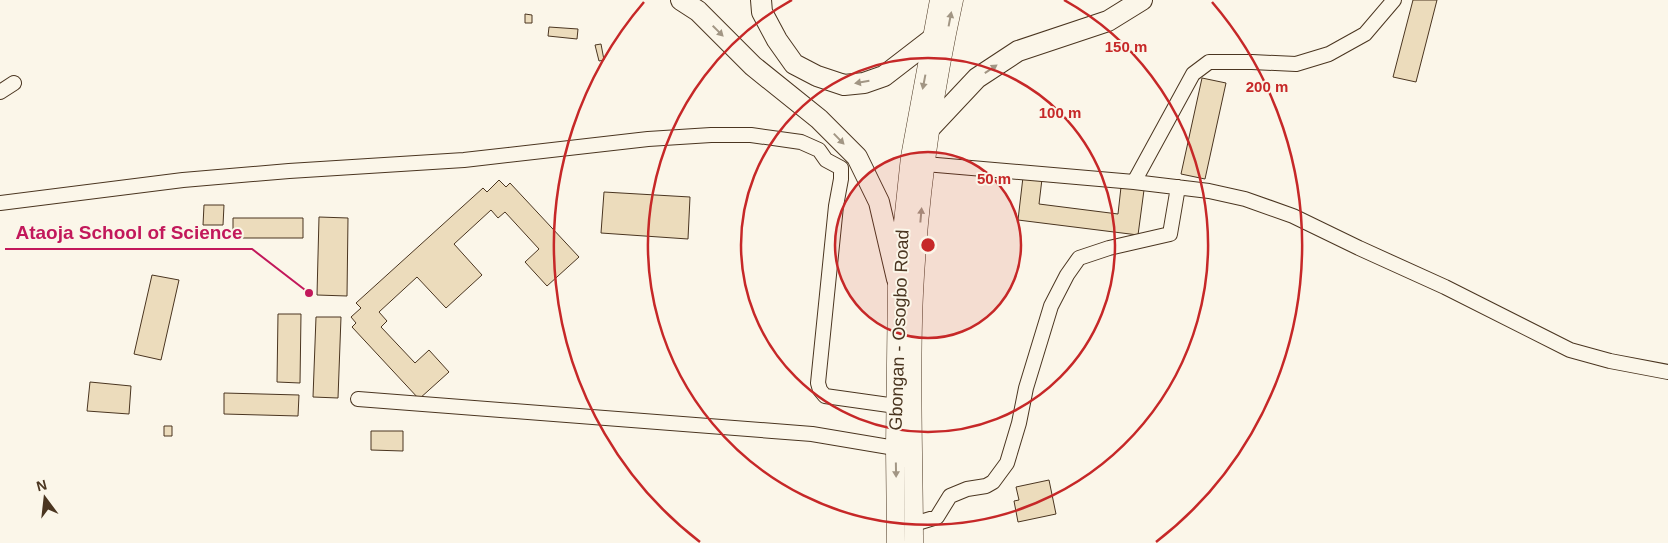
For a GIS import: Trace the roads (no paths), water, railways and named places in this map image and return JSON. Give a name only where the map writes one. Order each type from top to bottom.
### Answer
[{"type":"highway","points":[[681,0],[698,11],[753,66],[819,119],[857,157],[878,202],[897,279]]},
{"type":"highway","points":[[761,0],[762,12],[777,40],[794,64],[817,76],[844,85],[864,83],[884,76],[932,39]]},
{"type":"highway","points":[[931,127],[977,78],[1018,51],[1108,21],[1142,0]]},
{"type":"main road","name":"Gbongan - Osogbo Road","points":[[896,543],[897,279],[910,157],[939,0]]},
{"type":"main road","name":"Gbongan - Osogbo Road","points":[[914,543],[912,377],[914,292],[925,164],[954,0]]},
{"type":"street","points":[[1134,182],[1193,74],[1209,62],[1296,64],[1329,54],[1365,34],[1394,0]]},
{"type":"street","points":[[0,92],[14,83]]},
{"type":"street","points":[[0,203],[183,180],[464,160],[648,139],[751,135],[801,142],[818,150],[826,160],[841,168],[818,384],[820,390],[825,396],[896,406]]},
{"type":"street","points":[[925,164],[1134,182],[1209,191],[1246,199],[1293,216],[1445,287],[1570,350],[1610,361],[1668,372]]},
{"type":"street","points":[[914,524],[937,517],[950,496],[967,489],[986,486],[993,482],[1007,464],[1026,388],[1041,339],[1052,306],[1067,275],[1078,258],[1109,248],[1170,234],[1178,188]]},
{"type":"street","points":[[358,399],[812,434],[895,448]]},
{"type":"place","name":"Ataoja School of Science","points":[[309,293]]}]
